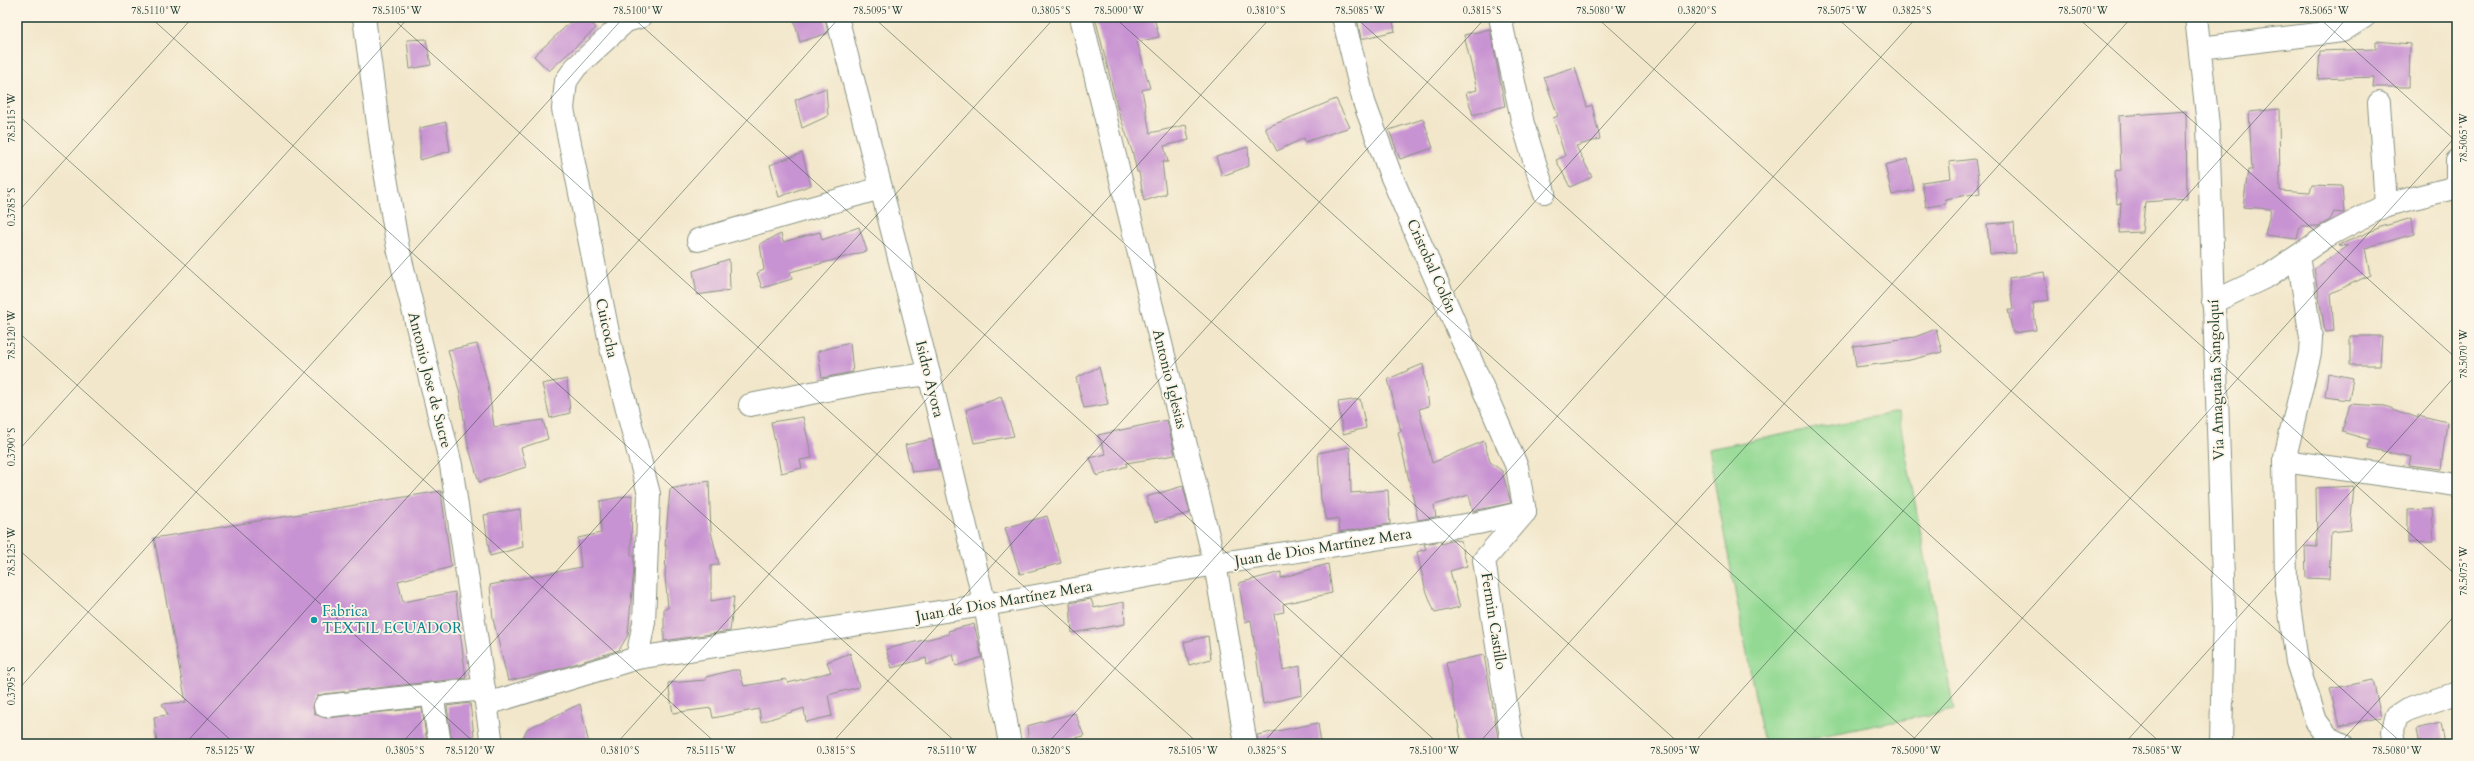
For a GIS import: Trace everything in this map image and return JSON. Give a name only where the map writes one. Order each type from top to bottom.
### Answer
[{"type":"main road","name":"Antonio Jose de Sucre","points":[[364,17],[382,154],[398,248],[451,465],[492,744]]},
{"type":"main road","name":"Isidro Ayora","points":[[837,17],[929,374],[985,605],[1010,744]]},
{"type":"main road","name":"Antonio Iglesias","points":[[1081,17],[1215,564],[1246,744]]},
{"type":"main road","name":"Cristobal Colón","points":[[1343,17],[1364,102],[1390,173],[1517,467],[1525,512]]},
{"type":"main road","points":[[1500,17],[1523,124],[1544,192]]},
{"type":"main road","name":"Via Amaguaña Sangolquí","points":[[2196,17],[2208,125],[2224,608],[2221,744]]},
{"type":"main road","points":[[2200,48],[2342,31],[2364,17]]},
{"type":"main road","name":"Cuicocha","points":[[630,18],[576,67],[566,81],[563,109],[612,352],[649,494],[644,622],[637,658]]},
{"type":"main road","points":[[2379,103],[2386,205]]},
{"type":"main road","points":[[2213,302],[2268,276],[2326,236],[2386,205],[2457,188],[2457,161]]},
{"type":"main road","points":[[698,240],[881,188]]},
{"type":"main road","points":[[2298,256],[2311,338],[2310,353],[2284,461],[2286,584],[2297,662],[2320,730],[2328,737],[2342,744]]},
{"type":"main road","points":[[750,405],[873,381],[929,374]]},
{"type":"main road","points":[[2284,461],[2457,485]]},
{"type":"main road","name":"Juan de Dios Martínez Mera","points":[[325,706],[432,694],[485,697],[637,658],[985,605],[1215,564],[1478,523],[1525,512]]},
{"type":"main road","name":"Fermin Castillo","points":[[1512,744],[1484,560],[1525,512]]},
{"type":"main road","points":[[1478,523],[1484,560]]},
{"type":"main road","points":[[2395,744],[2393,731],[2396,717],[2407,710],[2457,693]]},
{"type":"main road","points":[[432,694],[440,744]]},
{"type":"green space","points":[[1898,412],[1954,710],[1780,744],[1764,744],[1708,449]]},
{"type":"building","points":[[576,17],[586,17],[596,28],[549,71],[534,56]]},
{"type":"building","points":[[793,17],[825,17],[828,33],[800,42]]},
{"type":"building","points":[[1095,17],[1154,17],[1159,37],[1137,42],[1150,88],[1142,90],[1150,133],[1186,125],[1189,140],[1164,146],[1168,162],[1162,162],[1166,194],[1144,201],[1139,172],[1137,172],[1133,154],[1119,113]]},
{"type":"building","points":[[1357,17],[1392,17],[1395,31],[1361,39]]},
{"type":"building","points":[[1490,29],[1505,106],[1473,115],[1466,93],[1477,90],[1464,35]]},
{"type":"building","points":[[426,39],[431,65],[410,69],[407,40]]},
{"type":"building","points":[[2376,41],[2410,44],[2409,87],[2373,87],[2374,77],[2318,79],[2320,51],[2376,49]]},
{"type":"building","points":[[1575,67],[1587,107],[1592,105],[1600,139],[1576,146],[1592,177],[1570,187],[1556,160],[1565,156],[1553,118],[1558,116],[1544,77]]},
{"type":"building","points":[[826,88],[828,116],[802,128],[795,100]]},
{"type":"building","points":[[1336,99],[1350,127],[1305,142],[1304,138],[1277,151],[1265,128]]},
{"type":"building","points":[[2279,109],[2280,191],[2310,193],[2312,185],[2342,186],[2344,213],[2334,212],[2330,220],[2319,226],[2300,226],[2297,239],[2265,235],[2271,209],[2243,207],[2248,170],[2252,170],[2249,112]]},
{"type":"building","points":[[2186,111],[2187,199],[2145,202],[2142,232],[2119,233],[2121,203],[2117,204],[2115,171],[2121,170],[2119,116]]},
{"type":"building","points":[[1423,119],[1433,148],[1400,159],[1389,130]]},
{"type":"building","points":[[446,122],[450,151],[420,160],[420,128]]},
{"type":"building","points":[[1248,147],[1249,166],[1222,176],[1216,157]]},
{"type":"building","points":[[802,153],[811,185],[779,197],[770,165]]},
{"type":"building","points":[[1908,159],[1914,190],[1892,195],[1885,165]]},
{"type":"building","points":[[1975,159],[1980,193],[1945,199],[1946,204],[1926,207],[1922,182],[1951,178],[1949,162]]},
{"type":"building","points":[[2412,218],[2414,234],[2365,248],[2370,275],[2331,293],[2334,331],[2325,332],[2314,269],[2348,246],[2339,245],[2381,227]]},
{"type":"building","points":[[2014,222],[2016,253],[1990,254],[1987,224]]},
{"type":"building","points":[[859,227],[867,251],[790,272],[792,279],[762,288],[757,273],[764,270],[760,244],[781,234],[783,242],[820,232],[822,240]]},
{"type":"building","points":[[729,259],[730,290],[697,295],[693,271]]},
{"type":"building","points":[[2044,272],[2049,300],[2033,303],[2036,330],[2013,333],[2008,310],[2013,310],[2009,278]]},
{"type":"building","points":[[1936,329],[1942,352],[1910,360],[1856,367],[1853,346],[1915,337]]},
{"type":"building","points":[[2350,336],[2382,336],[2380,365],[2350,365]]},
{"type":"building","points":[[850,343],[853,372],[822,378],[818,351]]},
{"type":"building","points":[[477,344],[488,384],[494,427],[543,420],[548,439],[521,448],[526,467],[479,482],[468,445],[460,394],[448,350]]},
{"type":"building","points":[[1423,364],[1429,406],[1419,409],[1432,463],[1484,441],[1490,462],[1502,471],[1511,503],[1473,511],[1469,495],[1434,505],[1436,517],[1418,520],[1398,432],[1401,431],[1388,379]]},
{"type":"building","points":[[1099,367],[1108,404],[1084,408],[1076,378]]},
{"type":"building","points":[[2328,373],[2353,378],[2349,400],[2325,397]]},
{"type":"building","points":[[567,379],[570,413],[550,418],[542,384]]},
{"type":"building","points":[[1001,397],[1014,436],[974,443],[966,410]]},
{"type":"building","points":[[1360,399],[1366,428],[1343,434],[1338,402]]},
{"type":"building","points":[[2350,404],[2385,406],[2418,418],[2418,415],[2447,422],[2441,469],[2409,465],[2411,457],[2368,448],[2370,440],[2342,432]]},
{"type":"building","points":[[803,417],[812,458],[800,460],[802,468],[781,473],[771,422]]},
{"type":"building","points":[[1167,420],[1175,455],[1126,463],[1127,466],[1097,476],[1090,458],[1106,454],[1098,435]]},
{"type":"building","points":[[932,439],[939,469],[912,472],[905,445]]},
{"type":"building","points":[[1350,447],[1351,493],[1388,490],[1390,524],[1340,532],[1338,518],[1327,520],[1321,500],[1318,453]]},
{"type":"building","points":[[709,481],[711,532],[719,564],[711,566],[711,601],[734,597],[730,631],[664,641],[664,608],[668,608],[665,577],[666,545],[665,546],[670,489]]},
{"type":"building","points":[[1183,486],[1190,513],[1155,522],[1146,497]]},
{"type":"building","points":[[2354,486],[2350,530],[2331,532],[2329,579],[2306,578],[2305,546],[2317,547],[2316,488]]},
{"type":"building","name":"Fabrica TEXTIL ECUADOR","points":[[441,491],[451,567],[398,581],[403,602],[455,592],[466,678],[324,694],[317,696],[313,707],[315,714],[326,718],[422,708],[427,744],[157,744],[154,717],[168,715],[162,704],[186,702],[154,538]]},
{"type":"building","points":[[632,495],[631,555],[634,554],[634,568],[628,635],[619,650],[552,671],[508,681],[493,619],[490,585],[581,567],[578,538],[601,533],[600,501]]},
{"type":"building","points":[[520,509],[523,547],[490,556],[484,515]]},
{"type":"building","points":[[2432,509],[2434,542],[2408,543],[2408,510]]},
{"type":"building","points":[[1047,516],[1061,563],[1020,574],[1005,528]]},
{"type":"building","points":[[1454,540],[1461,541],[1467,566],[1450,571],[1460,607],[1435,613],[1425,587],[1417,552],[1426,549],[1424,544],[1441,541],[1441,544]]},
{"type":"building","points":[[1328,564],[1332,593],[1283,604],[1284,612],[1274,614],[1283,670],[1300,666],[1302,695],[1263,704],[1251,620],[1245,622],[1239,583],[1281,572],[1281,578]]},
{"type":"building","points":[[1091,599],[1094,608],[1124,602],[1125,624],[1072,633],[1070,603]]},
{"type":"building","points":[[974,624],[982,657],[956,666],[953,654],[927,665],[926,658],[892,668],[886,649],[949,634],[948,631]]},
{"type":"building","points":[[1208,636],[1211,659],[1189,665],[1184,642]]},
{"type":"building","points":[[850,653],[859,687],[828,695],[832,716],[806,722],[804,708],[761,722],[759,709],[713,718],[711,708],[673,713],[668,683],[706,680],[706,677],[733,670],[739,670],[744,686],[786,679],[788,683],[831,672],[827,662]]},
{"type":"building","points":[[1484,655],[1499,744],[1462,744],[1446,663]]},
{"type":"building","points":[[2373,680],[2381,717],[2340,726],[2330,689]]},
{"type":"building","points":[[470,703],[475,744],[452,744],[447,706]]},
{"type":"building","points":[[580,704],[589,744],[520,744],[527,729]]},
{"type":"building","points":[[1075,713],[1084,736],[1046,744],[1029,744],[1027,726]]},
{"type":"building","points":[[1318,723],[1321,744],[1258,744],[1257,735]]},
{"type":"building","points":[[2440,723],[2444,744],[2420,744],[2417,729]]},
{"type":"place","name":"Fabrica TEXTIL ECUADOR","points":[[314,620]]}]
